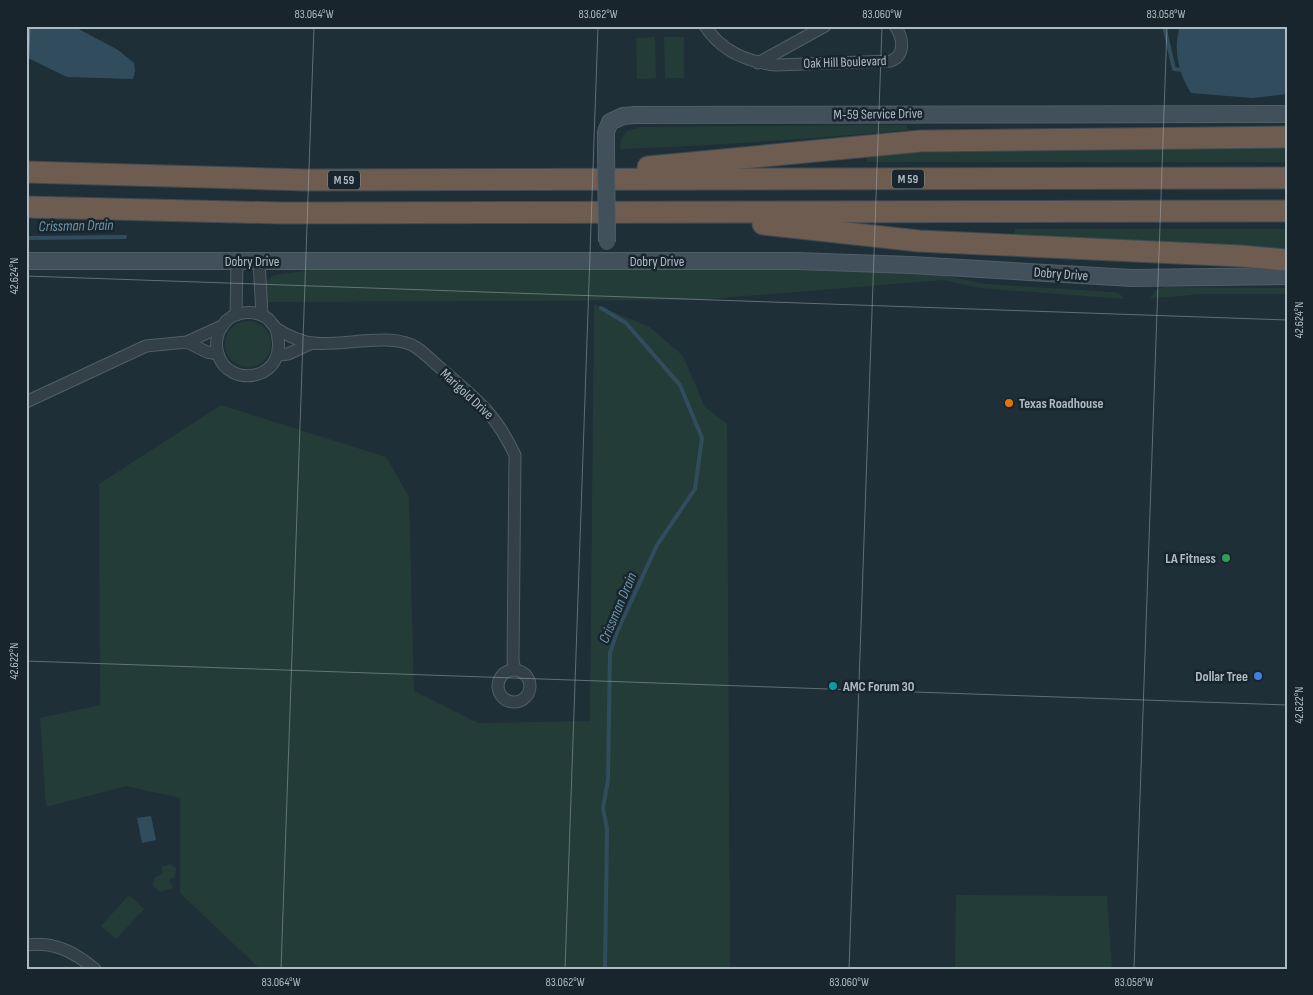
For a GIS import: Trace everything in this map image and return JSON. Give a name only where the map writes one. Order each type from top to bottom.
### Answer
[{"type":"highway","points":[[530,180],[922,141],[1287,137]]},
{"type":"highway","name":"M 59","points":[[26,172],[238,179],[1287,178]]},
{"type":"highway","points":[[26,207],[281,213],[1287,211]]},
{"type":"highway","points":[[656,212],[918,241],[1241,256],[1287,260]]},
{"type":"street","name":"Oak Hill Boulevard","points":[[705,26],[716,39],[734,54],[758,63],[776,65],[891,61],[900,53],[902,44],[900,32],[895,26]]},
{"type":"street","name":"Oak Hill Boulevard","points":[[758,63],[824,26]]},
{"type":"street","name":"M-59 Service Drive","points":[[606,261],[606,132],[610,122],[623,116],[1287,114]]},
{"type":"street","name":"Dobry Drive","points":[[26,261],[846,262],[1132,278],[1287,276]]},
{"type":"street","points":[[236,315],[238,261]]},
{"type":"street","points":[[26,402],[146,346],[187,342],[222,326],[236,315],[252,313],[262,315],[259,261]]},
{"type":"street","name":"Marigold Drive","points":[[262,315],[276,329],[312,343],[400,341],[416,348],[484,406],[502,429],[515,455],[513,661],[515,670]]},
{"type":"street","points":[[218,354],[217,340],[222,326]]},
{"type":"street","points":[[276,329],[280,342],[278,355]]},
{"type":"street","name":"Marigold Drive","points":[[187,342],[208,352],[218,354],[230,370],[248,376],[267,370],[278,355],[288,354],[312,343]]},
{"type":"street","points":[[26,945],[44,944],[60,947],[82,958],[95,969]]},
{"type":"green space","points":[[655,37],[656,78],[637,79],[636,38]]},
{"type":"green space","points":[[664,37],[684,37],[684,78],[665,78]]},
{"type":"green space","points":[[907,125],[908,130],[692,146],[620,149],[621,139],[627,131],[642,127]]},
{"type":"green space","points":[[1287,148],[1287,162],[867,162],[867,155],[971,151]]},
{"type":"green space","points":[[1015,229],[1287,229],[1287,249],[1015,235]]},
{"type":"green space","points":[[809,269],[936,274],[986,284],[1113,292],[1120,294],[1124,299],[980,288],[943,280],[698,300],[267,302],[265,282],[274,275],[312,270]]},
{"type":"green space","points":[[1164,287],[1287,288],[1287,294],[1199,294],[1149,299],[1156,290]]},
{"type":"green space","points":[[594,304],[650,327],[683,356],[705,407],[727,424],[730,969],[260,969],[180,893],[180,798],[126,786],[46,807],[40,718],[100,705],[99,484],[221,405],[386,457],[409,497],[414,691],[478,723],[590,721]]},
{"type":"green space","points":[[253,321],[265,327],[270,335],[270,353],[265,361],[257,366],[243,367],[231,361],[226,353],[225,339],[231,327],[239,322]]},
{"type":"green space","points":[[170,864],[176,868],[175,877],[169,880],[173,888],[160,892],[153,886],[154,878],[162,874],[162,867]]},
{"type":"green space","points":[[129,895],[144,909],[116,939],[101,926]]},
{"type":"green space","points":[[956,895],[1107,896],[1112,969],[955,969]]},
{"type":"water","points":[[26,26],[73,26],[118,50],[134,63],[133,79],[67,77],[26,57]]},
{"type":"water","points":[[1180,26],[1287,26],[1287,94],[1252,98],[1191,93],[1178,61],[1177,43]]},
{"type":"water","points":[[151,816],[156,840],[142,843],[137,818]]},
{"type":"waterway","points":[[1164,26],[1174,69],[1183,70]]},
{"type":"waterway","name":"Crissman Drain","points":[[26,238],[125,237]]},
{"type":"waterway","name":"Crissman Drain","points":[[601,308],[626,323],[680,385],[702,438],[695,489],[657,545],[617,632],[610,653],[608,780],[603,808],[607,829],[605,969]]},
{"type":"place","name":"Texas Roadhouse","points":[[1009,403]]},
{"type":"place","name":"LA Fitness","points":[[1226,558]]},
{"type":"place","name":"Dollar Tree","points":[[1258,676]]},
{"type":"place","name":"AMC Forum 30","points":[[833,686]]}]
